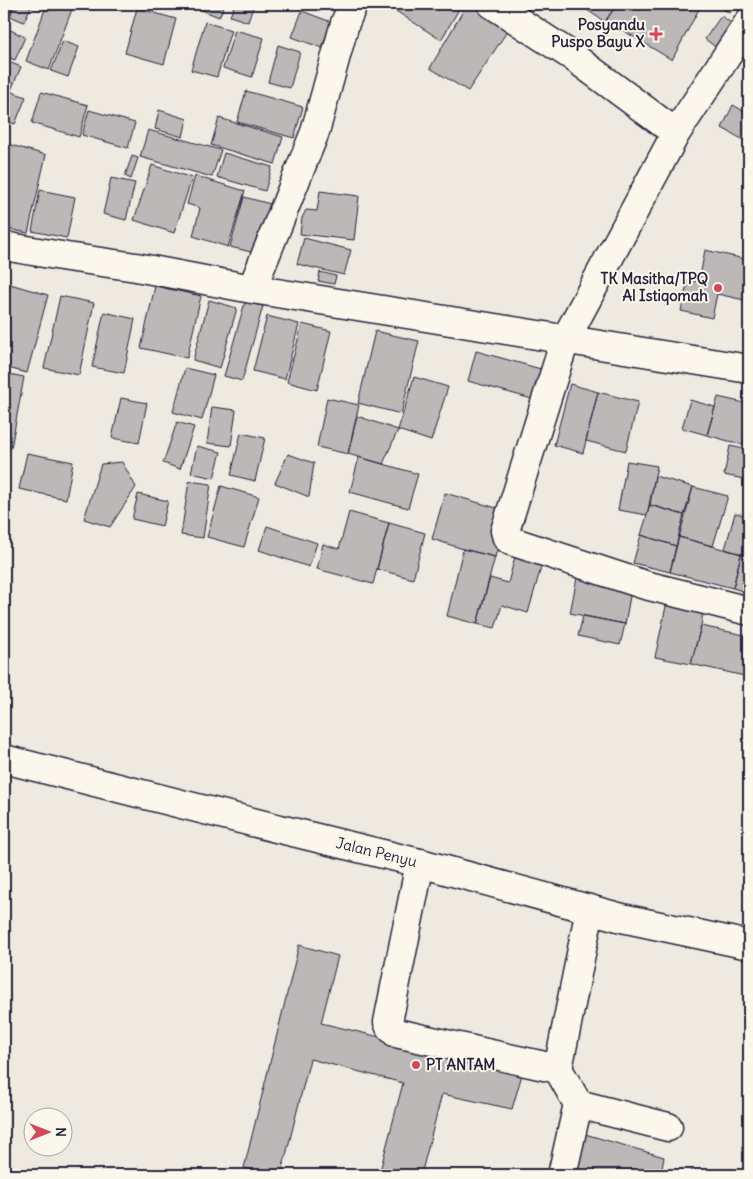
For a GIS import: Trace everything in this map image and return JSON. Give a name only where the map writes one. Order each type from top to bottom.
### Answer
[{"type":"main road","points":[[252,289],[315,132],[345,23],[353,4]]},
{"type":"main road","points":[[492,4],[572,56],[676,133]]},
{"type":"main road","points":[[749,22],[676,133],[564,340],[505,531],[507,538],[511,542],[645,585],[749,611]]},
{"type":"main road","points":[[4,246],[136,267],[252,289],[749,369]]},
{"type":"main road","name":"Jalan Penyu","points":[[4,759],[420,863],[590,909],[749,946]]},
{"type":"main road","points":[[420,863],[388,1022],[390,1027],[396,1033],[558,1069]]},
{"type":"main road","points":[[562,1175],[578,1104],[558,1069],[590,909]]},
{"type":"main road","points":[[578,1104],[668,1127]]},
{"type":"building","points":[[4,4],[14,4],[8,16],[4,14]]},
{"type":"building","points":[[15,4],[32,4],[24,22],[10,16]]},
{"type":"building","points":[[47,4],[74,4],[49,70],[26,61]]},
{"type":"building","points":[[145,4],[160,4],[158,8]]},
{"type":"building","points":[[190,4],[225,4],[219,17]]},
{"type":"building","points":[[235,4],[254,4],[248,22],[230,16]]},
{"type":"building","points":[[385,4],[462,4],[441,40]]},
{"type":"building","points":[[467,4],[478,4],[512,24],[468,91],[430,68]]},
{"type":"building","points":[[591,4],[617,4],[605,22],[587,10]]},
{"type":"building","points":[[617,4],[655,4],[660,7],[662,4],[691,4],[699,9],[672,60],[606,20]]},
{"type":"building","points":[[714,4],[735,4],[730,13]]},
{"type":"building","points":[[137,8],[176,19],[164,64],[125,53]]},
{"type":"building","points":[[302,11],[331,22],[322,48],[292,37]]},
{"type":"building","points":[[721,16],[743,31],[726,55],[705,39]]},
{"type":"building","points":[[205,22],[231,30],[217,77],[191,70]]},
{"type":"building","points":[[4,27],[25,37],[15,60],[4,56]]},
{"type":"building","points":[[235,30],[264,38],[252,77],[223,68]]},
{"type":"building","points":[[63,41],[79,47],[68,77],[51,71]]},
{"type":"building","points":[[278,45],[300,52],[290,88],[268,82]]},
{"type":"building","points":[[4,60],[21,67],[11,90],[4,87]]},
{"type":"building","points":[[4,89],[26,97],[15,124],[4,120]]},
{"type":"building","points":[[246,91],[303,107],[294,138],[237,122]]},
{"type":"building","points":[[41,92],[88,105],[79,137],[32,123]]},
{"type":"building","points":[[733,105],[749,114],[749,143],[722,128]]},
{"type":"building","points":[[89,110],[135,123],[128,148],[82,135]]},
{"type":"building","points":[[159,110],[187,119],[183,137],[155,129]]},
{"type":"building","points":[[219,118],[283,137],[275,164],[211,145]]},
{"type":"building","points":[[148,130],[221,150],[212,177],[140,157]]},
{"type":"building","points":[[4,143],[46,155],[28,233],[4,228]]},
{"type":"building","points":[[224,153],[272,167],[265,191],[217,177]]},
{"type":"building","points":[[132,156],[138,158],[131,179],[125,176]]},
{"type":"building","points":[[152,165],[192,178],[174,233],[134,220]]},
{"type":"building","points":[[195,176],[245,191],[228,247],[193,236],[200,208],[187,204]]},
{"type":"building","points":[[111,178],[135,183],[126,220],[103,214]]},
{"type":"building","points":[[40,190],[75,197],[67,238],[32,231]]},
{"type":"building","points":[[320,191],[359,196],[354,240],[300,234],[302,218],[306,210],[317,211]]},
{"type":"building","points":[[244,197],[278,206],[264,255],[230,247]]},
{"type":"building","points":[[304,238],[351,250],[344,275],[297,264]]},
{"type":"building","name":"TK Masitha/TPQ Al Istiqomah","points":[[705,250],[749,260],[749,301],[717,294],[712,318],[681,311],[688,280],[699,282]]},
{"type":"building","points":[[320,272],[336,276],[334,284],[318,281]]},
{"type":"building","points":[[10,284],[48,295],[27,373],[4,367],[4,309]]},
{"type":"building","points":[[155,286],[201,296],[187,358],[141,348]]},
{"type":"building","points":[[60,296],[94,303],[79,375],[44,368]]},
{"type":"building","points":[[209,300],[237,308],[220,368],[193,360]]},
{"type":"building","points":[[245,302],[263,306],[242,381],[224,376]]},
{"type":"building","points":[[104,312],[135,319],[124,373],[92,367]]},
{"type":"building","points":[[267,316],[299,324],[285,379],[253,371]]},
{"type":"building","points":[[302,324],[331,331],[317,390],[287,382]]},
{"type":"building","points":[[375,331],[419,341],[401,414],[358,403]]},
{"type":"building","points":[[476,351],[548,371],[539,401],[468,381]]},
{"type":"building","points":[[185,368],[214,375],[202,420],[173,412]]},
{"type":"building","points":[[4,373],[24,377],[11,448],[4,447]]},
{"type":"building","points":[[414,377],[448,387],[431,441],[398,430]]},
{"type":"building","points":[[570,384],[598,392],[583,453],[554,445]]},
{"type":"building","points":[[598,392],[638,402],[626,451],[586,441]]},
{"type":"building","points":[[718,397],[749,404],[749,422],[743,445],[707,435]]},
{"type":"building","points":[[121,398],[147,403],[139,443],[112,438]]},
{"type":"building","points":[[327,398],[359,405],[348,454],[317,447]]},
{"type":"building","points":[[690,400],[715,407],[707,435],[682,428]]},
{"type":"building","points":[[212,407],[236,410],[231,446],[207,443]]},
{"type":"building","points":[[357,416],[398,430],[383,464],[348,454]]},
{"type":"building","points":[[177,422],[194,427],[180,469],[163,463]]},
{"type":"building","points":[[241,433],[265,438],[255,481],[231,475]]},
{"type":"building","points":[[197,446],[221,452],[214,478],[191,473]]},
{"type":"building","points":[[730,446],[749,450],[749,480],[724,475]]},
{"type":"building","points":[[27,453],[73,462],[66,499],[19,489]]},
{"type":"building","points":[[288,454],[314,463],[309,497],[275,483]]},
{"type":"building","points":[[359,457],[418,474],[408,508],[350,492]]},
{"type":"building","points":[[627,461],[657,466],[647,515],[618,510]]},
{"type":"building","points":[[122,462],[136,487],[110,527],[84,519],[101,464]]},
{"type":"building","points":[[655,476],[693,487],[684,515],[650,505]]},
{"type":"building","points":[[189,481],[211,484],[203,538],[181,535]]},
{"type":"building","points":[[221,486],[259,497],[244,547],[207,537]]},
{"type":"building","points":[[693,487],[728,496],[713,546],[679,537]]},
{"type":"building","points":[[445,493],[507,511],[495,557],[432,539]]},
{"type":"building","points":[[138,494],[168,501],[162,526],[132,519]]},
{"type":"building","points":[[650,505],[684,515],[676,546],[641,535]]},
{"type":"building","points":[[349,512],[389,523],[373,584],[317,569],[323,544],[339,549]]},
{"type":"building","points":[[735,513],[749,516],[749,556],[725,549]]},
{"type":"building","points":[[389,523],[425,533],[413,579],[377,569]]},
{"type":"building","points":[[267,526],[317,543],[309,567],[259,550]]},
{"type":"building","points":[[641,535],[676,546],[670,572],[633,563]]},
{"type":"building","points":[[679,537],[741,554],[733,588],[670,572]]},
{"type":"building","points":[[463,549],[495,557],[477,624],[447,616]]},
{"type":"building","points":[[517,549],[544,557],[528,613],[502,605],[495,628],[477,624],[490,578],[508,583]]},
{"type":"building","points":[[741,554],[749,556],[749,593],[733,588]]},
{"type":"building","points":[[578,573],[632,585],[625,624],[570,613]]},
{"type":"building","points":[[668,597],[704,604],[701,626],[691,664],[655,657]]},
{"type":"building","points":[[583,616],[625,624],[620,645],[578,636]]},
{"type":"building","points":[[701,626],[749,636],[749,677],[691,664]]},
{"type":"building","name":"PT ANTAM","points":[[299,945],[338,956],[321,1023],[523,1071],[512,1109],[442,1094],[421,1175],[379,1175],[403,1083],[310,1059],[281,1175],[244,1168]]},
{"type":"building","points":[[585,1134],[664,1157],[661,1175],[575,1175]]},
{"type":"building","points":[[691,1170],[701,1175],[688,1175]]},
{"type":"place","name":"Posyandu Puspo Bayu X","points":[[656,34]]},
{"type":"place","name":"TK Masitha/TPQ Al Istiqomah","points":[[718,288]]},
{"type":"place","name":"PT ANTAM","points":[[416,1065]]}]
